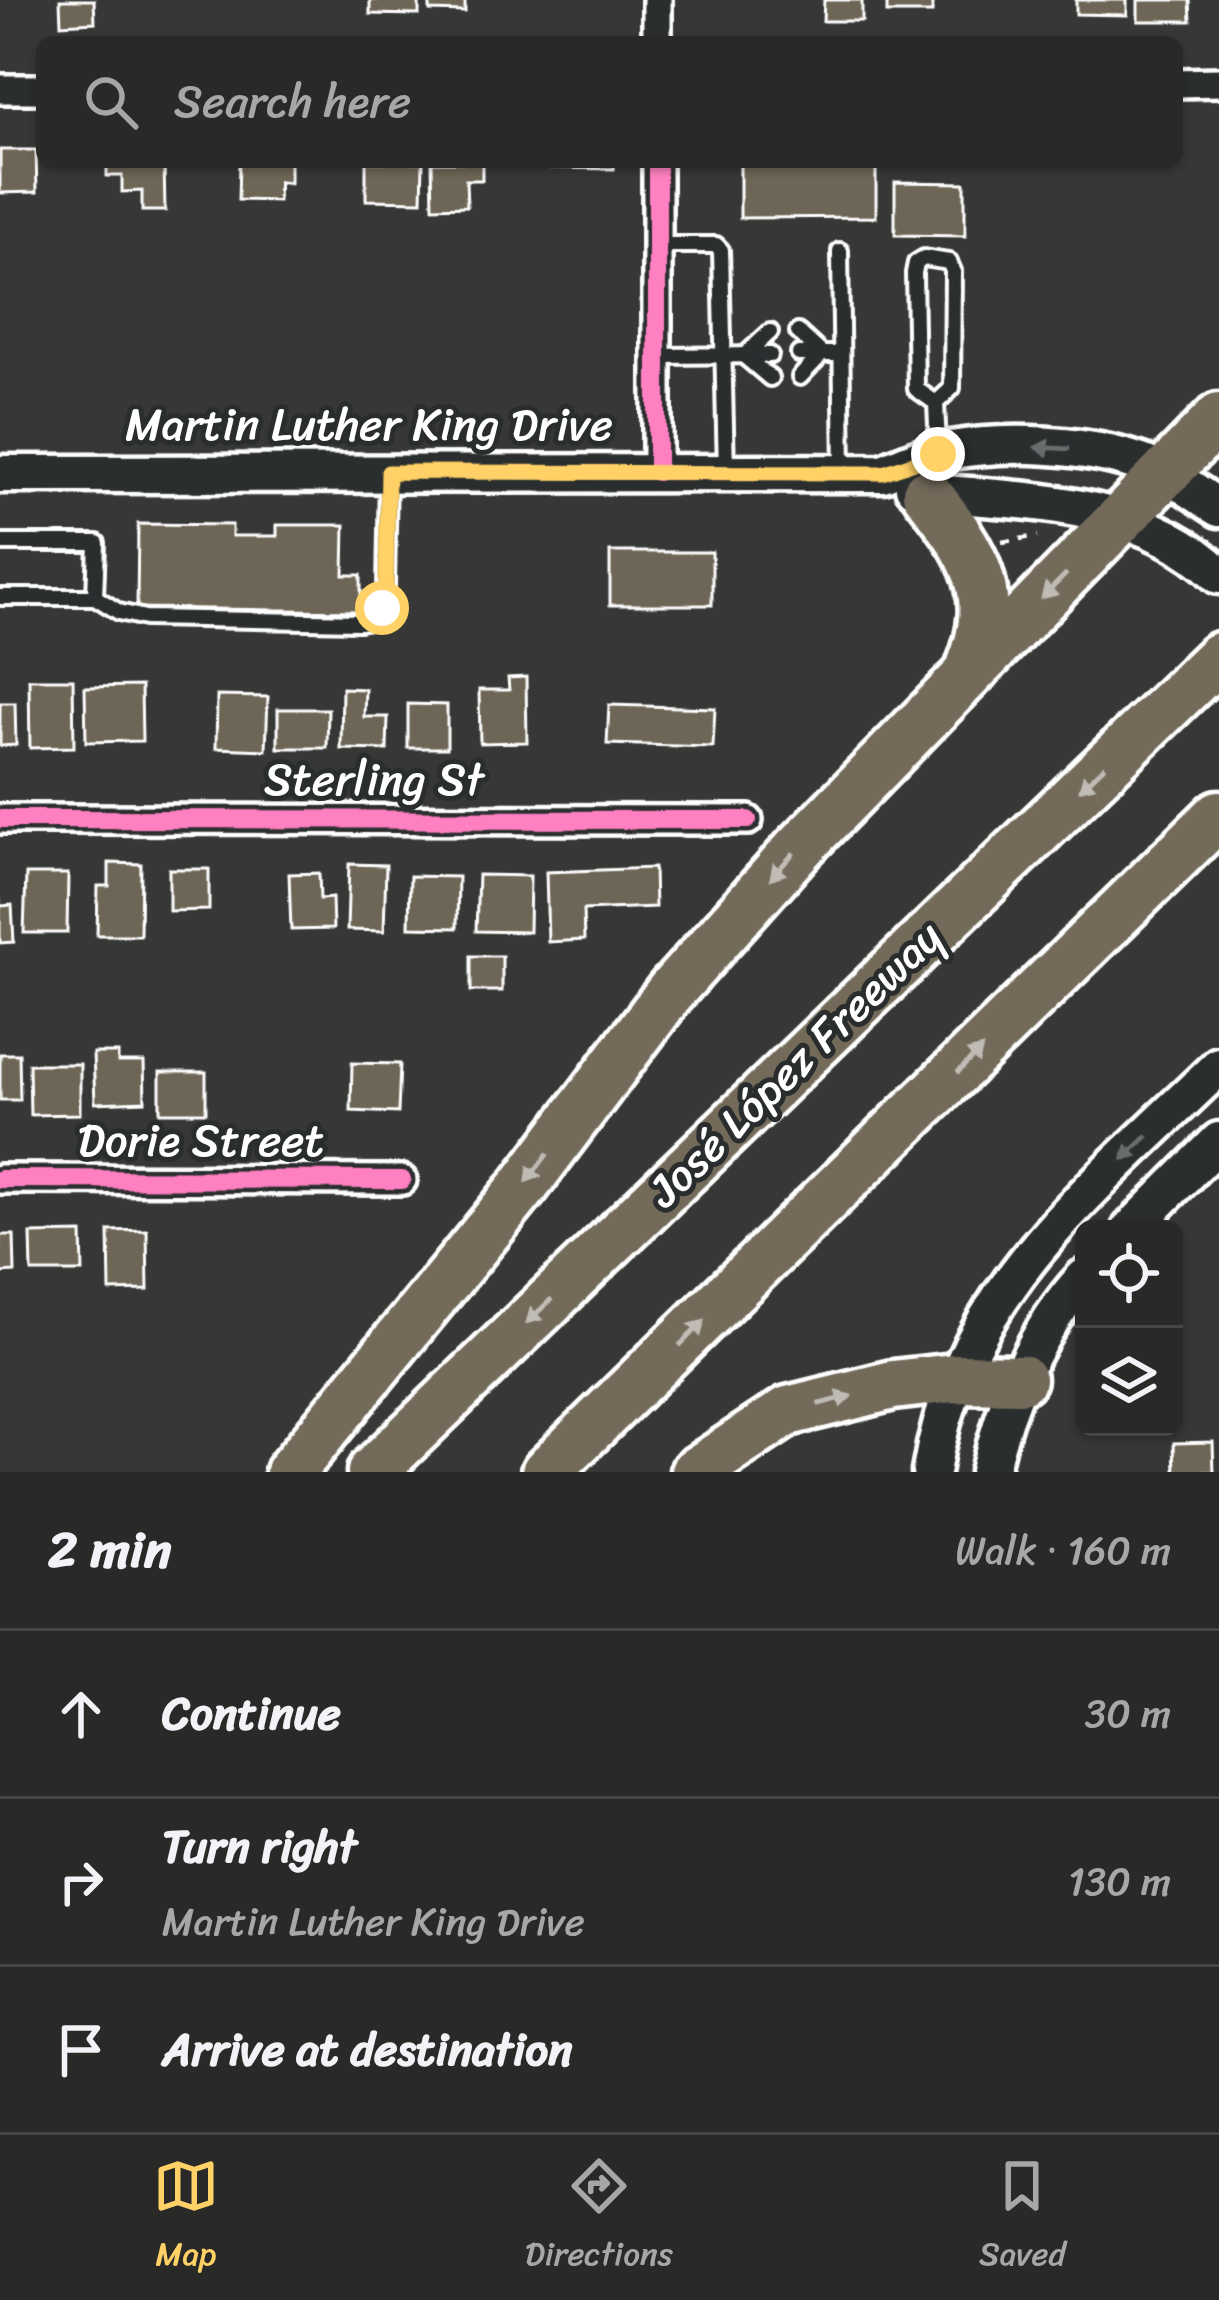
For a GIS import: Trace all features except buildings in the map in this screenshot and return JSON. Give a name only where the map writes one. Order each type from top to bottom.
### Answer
[{"type":"highway","points":[[290,1472],[524,1186],[671,991],[798,849],[1219,418]]},
{"type":"highway","points":[[933,474],[970,551],[986,604],[984,636],[970,671]]},
{"type":"highway","name":"José López Freeway","points":[[372,1472],[1219,657]]},
{"type":"highway","points":[[546,1472],[1219,815]]},
{"type":"highway","points":[[695,1472],[788,1411],[893,1385],[954,1378],[1021,1379]]},
{"type":"main road","points":[[933,474],[997,447],[1102,452],[1166,473],[1219,508]]},
{"type":"main road","name":"Martin Luther King Drive","points":[[0,474],[933,474],[1121,521],[1175,542],[1219,575]]},
{"type":"main road","points":[[931,1472],[954,1378],[985,1316],[1066,1215],[1219,1066]]},
{"type":"main road","points":[[1142,1220],[1205,1169],[1219,1141]]},
{"type":"main road","points":[[989,1472],[1035,1345],[1075,1290]]},
{"type":"street","points":[[657,0],[657,36]]},
{"type":"street","points":[[1183,83],[1219,82]]},
{"type":"street","points":[[0,89],[36,89]]},
{"type":"street","points":[[657,168],[657,472]]},
{"type":"street","name":"Sterling St","points":[[0,819],[748,820]]},
{"type":"street","name":"Dorie Street","points":[[0,1179],[402,1180]]},
{"type":"lane","points":[[657,245],[716,245],[721,250],[726,472]]},
{"type":"lane","points":[[840,251],[843,472]]},
{"type":"lane","points":[[933,474],[936,403],[952,388],[953,272],[949,262],[924,258],[916,263],[914,273],[916,388],[936,403]]},
{"type":"lane","points":[[744,356],[770,332]]},
{"type":"lane","points":[[798,332],[822,354]]},
{"type":"lane","points":[[799,354],[841,354]]},
{"type":"lane","points":[[800,377],[822,354]]},
{"type":"lane","points":[[658,356],[770,355]]},
{"type":"lane","points":[[744,356],[770,378]]},
{"type":"lane","points":[[0,598],[95,597],[119,612],[145,618],[375,619],[386,588],[388,472]]},
{"type":"lane","points":[[0,543],[97,543],[95,597]]},
{"type":"path","points":[[985,544],[1042,535]]},
{"type":"cycle path","points":[[657,168],[657,472]]},
{"type":"cycle path","points":[[0,819],[748,820]]},
{"type":"cycle path","points":[[0,1179],[402,1180]]},
{"type":"route","points":[[382,608],[388,472],[883,473],[938,454]]}]
